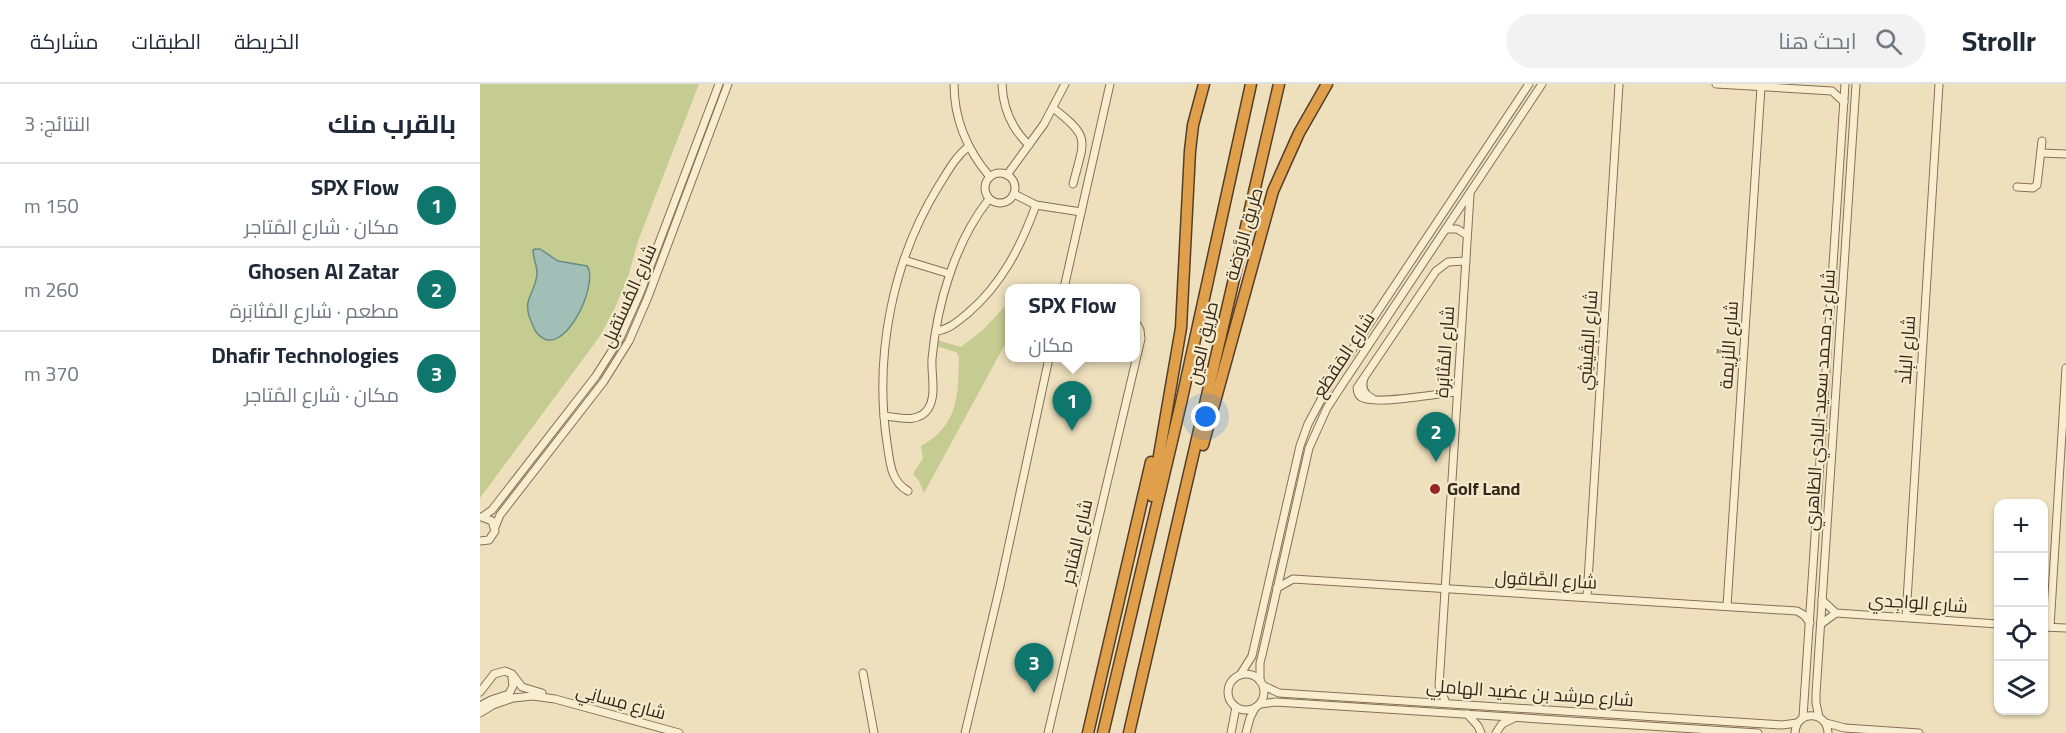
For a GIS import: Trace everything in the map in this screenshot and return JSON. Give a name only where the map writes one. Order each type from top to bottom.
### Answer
[{"type":"highway","points":[[1103,733],[1132,609],[1176,360],[1184,286],[1190,151],[1193,126],[1204,84]]},
{"type":"highway","name":"طريق العين","points":[[1132,609],[1181,403],[1251,84]]},
{"type":"highway","name":"طريق العين","points":[[1157,610],[1279,84]]},
{"type":"highway","name":"طريق الرَّوضة","points":[[1157,610],[1273,191],[1299,133],[1328,84]]},
{"type":"highway","points":[[1088,733],[1176,360]]},
{"type":"highway","points":[[1129,733],[1157,610]]},
{"type":"street","name":"شارع المُستقبل","points":[[481,517],[492,510],[592,382],[616,345],[634,308],[718,84]]},
{"type":"street","name":"شارع المُستقبل","points":[[480,541],[486,541],[492,537],[500,515],[603,381],[628,341],[648,297],[728,84]]},
{"type":"street","points":[[954,84],[957,114],[968,147],[990,177]]},
{"type":"street","points":[[1002,84],[1003,99],[1010,120],[1029,145]]},
{"type":"street","points":[[1007,175],[1053,108],[1065,84]]},
{"type":"street","points":[[1065,284],[1110,84]]},
{"type":"street","name":"شارع المَقطَع","points":[[1239,675],[1252,656],[1292,474],[1308,424],[1330,383],[1529,84]]},
{"type":"street","name":"شارع المَقطَع","points":[[1262,684],[1260,663],[1302,478],[1317,429],[1327,408],[1542,84]]},
{"type":"street","name":"شارع البِقَيشِي","points":[[1587,597],[1619,84]]},
{"type":"street","points":[[1716,84],[1832,92],[1844,84]]},
{"type":"street","name":"شارع د. محمد سعيد البادي الظاهري","points":[[1803,717],[1844,84]]},
{"type":"street","name":"شارع د. محمد سعيد البادي الظاهري","points":[[1819,717],[1816,703],[1822,591],[1856,84]]},
{"type":"street","name":"شارع البِلْد","points":[[1906,617],[1939,84]]},
{"type":"street","name":"شارع اللِّزِيمة","points":[[1727,606],[1761,87]]},
{"type":"street","points":[[1832,92],[1847,113],[1854,111]]},
{"type":"street","points":[[1053,108],[1076,126],[1082,137],[1082,149],[1073,184]]},
{"type":"street","points":[[1508,116],[1512,115],[1515,118],[1512,129]]},
{"type":"street","points":[[2017,187],[2036,186],[2042,141]]},
{"type":"street","points":[[908,491],[899,485],[894,476],[884,416],[886,338],[894,294],[904,260],[921,218],[936,190],[960,154],[968,147]]},
{"type":"street","points":[[2041,153],[2066,154]]},
{"type":"street","points":[[1000,173],[1007,175],[1015,186],[1014,194],[1005,202],[997,203],[989,199],[985,188],[990,177],[1000,173]]},
{"type":"street","name":"شارع المُثابَرة","points":[[1430,702],[1439,686],[1470,192]]},
{"type":"street","points":[[1014,194],[1036,205],[1082,212]]},
{"type":"street","points":[[884,416],[911,418],[924,414],[928,409],[932,394],[932,359],[936,331],[951,274],[966,237],[989,199]]},
{"type":"street","points":[[936,331],[947,328],[963,317],[998,281],[1018,249],[1036,205]]},
{"type":"street","points":[[1446,229],[1457,229],[1467,235]]},
{"type":"street","points":[[904,260],[951,274]]},
{"type":"street","points":[[1457,392],[1399,400],[1364,399],[1358,394],[1358,386],[1436,271],[1448,262],[1466,261]]},
{"type":"street","points":[[1387,297],[1391,305],[1395,305]]},
{"type":"street","points":[[965,733],[1000,586],[1048,362]]},
{"type":"street","name":"شارع المُتاجر","points":[[1048,733],[1134,362]]},
{"type":"street","points":[[2048,613],[2066,368]]},
{"type":"street","points":[[481,517],[489,519],[495,527]]},
{"type":"street","points":[[1277,588],[1293,579],[1282,565]]},
{"type":"street","name":"شارع الصَّاقول","points":[[1293,579],[1797,611]]},
{"type":"street","points":[[1813,589],[1818,585],[1822,591]]},
{"type":"street","points":[[1810,623],[1804,615],[1797,611],[1812,600]]},
{"type":"street","points":[[1821,624],[1836,613],[1822,600]]},
{"type":"street","name":"شارع الواجِدي","points":[[1836,613],[1994,624]]},
{"type":"street","points":[[2048,627],[2066,628]]},
{"type":"street","points":[[480,692],[497,672],[510,673],[513,683],[511,692],[480,706]]},
{"type":"street","name":"شارع مِسانِي","points":[[510,673],[522,687],[550,695],[555,699]]},
{"type":"street","points":[[863,673],[874,733]]},
{"type":"street","points":[[1246,733],[1250,718],[1258,706],[1264,696],[1262,684],[1251,675],[1239,675],[1228,690],[1232,703],[1236,707],[1249,710],[1258,706]]},
{"type":"street","name":"شارع مرشد بن عضيد الهاملي","points":[[1262,684],[1279,693],[1772,724],[1797,723]]},
{"type":"street","name":"شارع المُثابَرة","points":[[1439,686],[1446,703]]},
{"type":"street","name":"شارع مِسانِي","points":[[480,713],[500,701],[533,696],[555,699],[679,733]]},
{"type":"street","name":"شارع مرشد بن عضيد الهاملي","points":[[1258,706],[1276,702],[1758,733]]},
{"type":"street","points":[[1231,733],[1236,707]]},
{"type":"street","points":[[1467,714],[1482,733]]},
{"type":"street","points":[[1795,733],[1797,723],[1803,717],[1814,715],[1826,723],[1845,728],[1919,733]]},
{"type":"street","points":[[1496,733],[1502,724],[1516,717]]},
{"type":"street","points":[[1826,723],[1828,733]]},
{"type":"green space","points":[[480,84],[699,84],[638,241],[628,277],[614,310],[600,336],[480,498]]},
{"type":"green space","points":[[1005,306],[1005,344],[924,493],[913,474],[923,458],[921,446],[943,429],[954,408],[957,396],[959,357],[956,352],[936,346],[937,340],[961,347],[983,330]]},
{"type":"water","points":[[535,249],[540,249],[558,261],[587,266],[590,275],[588,288],[576,318],[557,338],[547,340],[537,333],[528,313],[528,301],[537,273],[533,253]]},
{"type":"place","name":"SPX Flow","points":[[1072,431]]},
{"type":"place","name":"Ghosen Al Zatar","points":[[1436,462]]},
{"type":"place","name":"Golf Land","points":[[1435,489]]},
{"type":"place","name":"Dhafir Technologies","points":[[1034,693]]}]
